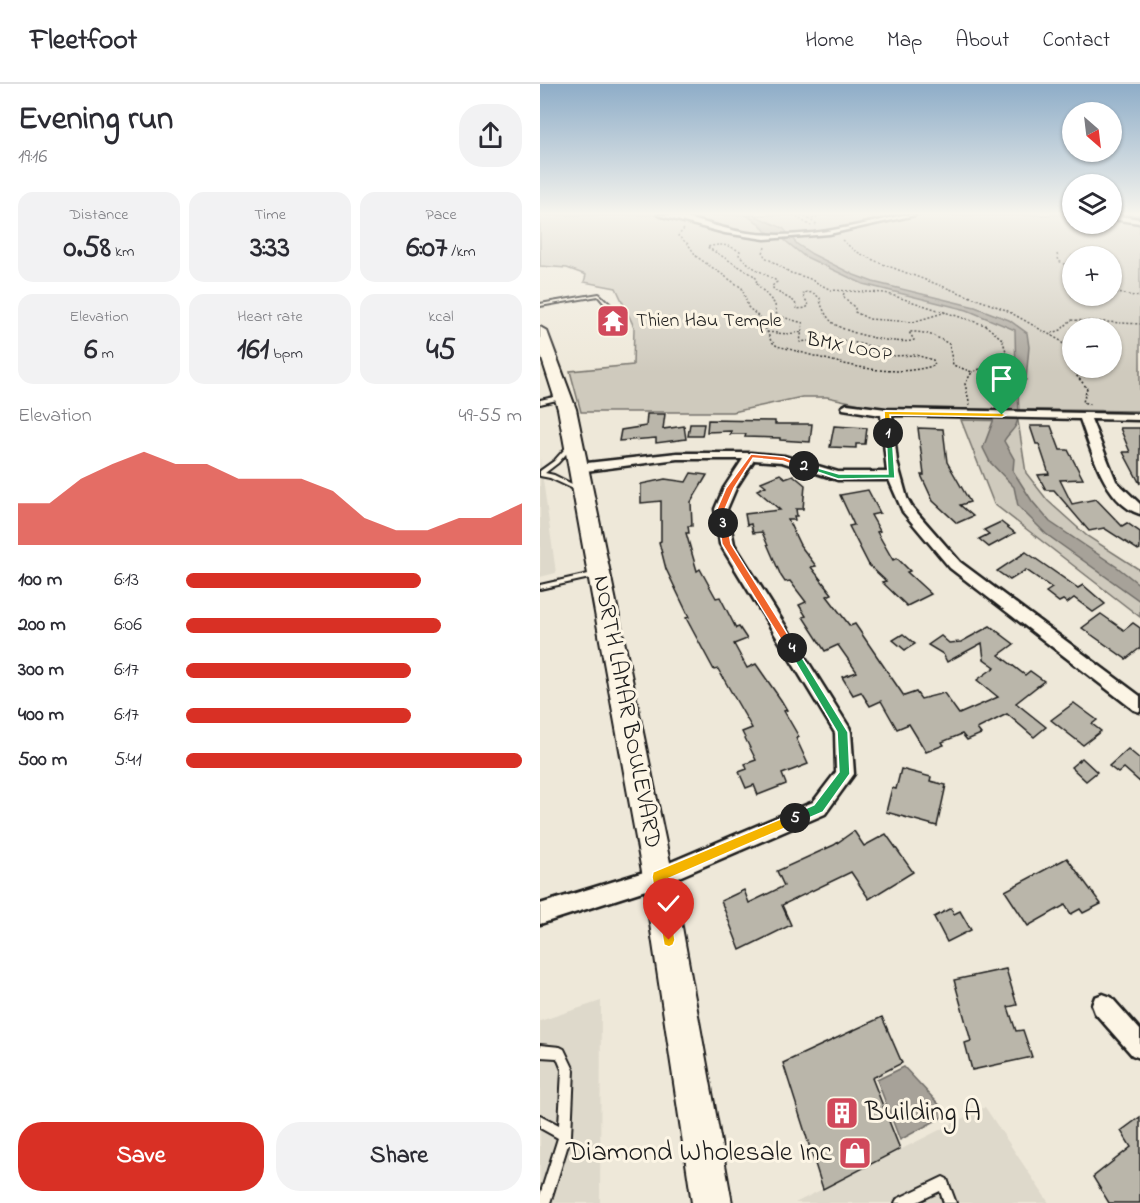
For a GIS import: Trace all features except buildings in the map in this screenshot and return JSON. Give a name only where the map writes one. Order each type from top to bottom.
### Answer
[{"type":"main road","name":"NORTH LAMAR BOULEVARD","points":[[540,331],[563,397],[599,573],[658,877],[712,1203]]},
{"type":"street","points":[[847,407],[886,412],[1140,417]]},
{"type":"street","points":[[886,412],[892,476],[907,509],[955,565],[1140,705]]},
{"type":"street","points":[[1084,416],[1110,482],[1126,500],[1140,510]]},
{"type":"street","points":[[578,468],[677,456],[751,456],[784,459],[838,476],[892,476]]},
{"type":"street","points":[[540,914],[658,877],[819,808],[845,774],[843,732],[727,544],[721,509],[730,488],[751,456]]},
{"type":"street","points":[[1104,1005],[1140,1047]]},
{"type":"lane","points":[[540,305],[599,294],[613,310]]},
{"type":"lane","points":[[540,402],[563,397]]},
{"type":"lane","points":[[540,474],[556,462],[578,468]]},
{"type":"lane","points":[[540,474],[552,476],[578,468]]},
{"type":"lane","points":[[540,587],[599,573]]},
{"type":"lane","points":[[540,1051],[560,1053],[568,1070],[565,1134],[544,1203]]},
{"type":"lane","points":[[540,1121],[565,1134]]},
{"type":"lane","points":[[901,1203],[943,1184],[950,1203]]},
{"type":"path","name":"BMX LOOP","points":[[712,267],[742,288],[748,307],[767,326],[771,341],[784,349],[894,372],[920,370],[935,365],[933,360],[920,356],[895,354],[878,358],[869,357],[869,353],[879,348],[837,339],[827,338],[800,342],[803,323],[784,319],[776,313],[775,304],[756,283],[757,279],[752,272],[741,267]]},
{"type":"path","name":"BMX LOOP","points":[[755,267],[776,280],[777,282],[772,286],[774,290],[795,302],[797,309],[806,308],[809,305],[803,296],[804,292],[813,293],[820,298],[820,305],[829,316],[830,321],[879,340],[909,342],[914,340],[909,332],[914,331],[935,336],[949,344],[953,364],[972,372]]},
{"type":"path","points":[[782,267],[831,290],[885,293],[985,325],[1002,339],[1006,351],[1003,358],[972,372],[965,384],[972,414]]},
{"type":"path","points":[[895,267],[933,284],[1002,308],[1050,333],[1062,343]]},
{"type":"path","name":"BMX LOOP","points":[[845,292],[843,297],[853,305],[855,312],[869,319],[913,322],[946,312]]},
{"type":"path","points":[[1122,294],[1140,297]]},
{"type":"path","points":[[1050,333],[1062,330],[1071,320],[1139,325]]},
{"type":"path","name":"BMX LOOP","points":[[767,332],[792,334],[802,332]]},
{"type":"path","points":[[1079,378],[1087,388],[1083,402],[1097,406],[1104,416]]},
{"type":"shaded area","points":[[556,267],[1062,267],[1062,306],[1122,306],[1122,267],[1140,267],[1140,411],[879,408],[827,397],[802,397],[733,412],[581,412],[570,371],[633,365],[634,327],[616,288],[584,282],[586,275],[567,268]]},
{"type":"shaded area","points":[[828,267],[838,267],[873,282],[975,307],[1009,320],[1027,333],[1029,347],[1026,380],[1019,390],[1018,418],[1015,427],[1004,441],[1014,459],[1013,471],[1032,501],[1050,522],[1140,585],[1140,601],[1046,534],[1018,506],[1014,487],[990,462],[983,448],[1000,403],[1008,394],[1008,387],[1016,377],[1015,330],[967,310],[863,284]]},
{"type":"shaded area","points":[[961,420],[1018,421],[1026,473],[1048,501],[1087,536],[1140,570],[1140,617],[994,504]]},
{"type":"shaded area","points":[[540,458],[556,573],[540,577]]},
{"type":"shaded area","points":[[601,1001],[600,1203],[540,1203],[540,1021]]},
{"type":"shaded area","points":[[904,1067],[948,1114],[900,1140],[877,1080]]},
{"type":"shaded area","points":[[985,1107],[1049,1203],[795,1203]]},
{"type":"place","name":"Thien Hau Temple","points":[[613,321]]},
{"type":"place","name":"Building A","points":[[842,1113]]},
{"type":"place","name":"Diamond Wholesale Inc","points":[[855,1153]]},
{"type":"route","points":[[669,940],[658,877],[819,808],[845,774],[843,732],[727,544],[721,509],[730,488],[751,456],[784,459],[838,476],[892,476],[886,412],[1002,415]]}]
